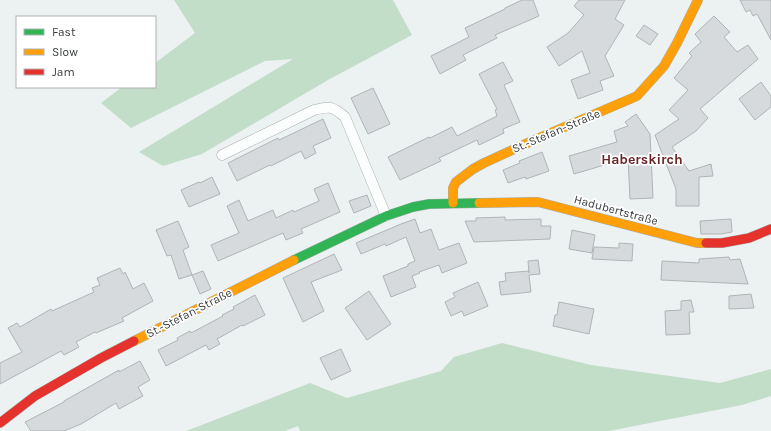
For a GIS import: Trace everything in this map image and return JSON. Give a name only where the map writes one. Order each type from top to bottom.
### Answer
[{"type":"street","name":"St.-Stefan-Straße","points":[[0,423],[35,396],[101,358],[302,256],[386,216],[429,204],[452,203],[453,188],[456,182],[473,169],[532,141],[637,96],[664,66],[698,0]]},
{"type":"street","points":[[222,156],[314,110],[325,107],[335,108],[345,117],[386,216]]},
{"type":"street","name":"Hadubertstraße","points":[[452,203],[538,202],[697,243],[722,243],[749,238],[771,229]]},
{"type":"green space","points":[[174,0],[393,0],[412,35],[328,80],[202,154],[163,166],[139,152],[293,59],[265,61],[131,128],[101,103],[121,88],[156,88],[156,62],[195,33]]},
{"type":"green space","points":[[502,343],[591,365],[720,383],[771,369],[771,396],[742,405],[609,431],[300,431],[298,426],[285,431],[186,431],[310,383],[347,398],[441,371],[454,357]]},
{"type":"building","points":[[522,0],[533,0],[539,16],[495,35],[497,38],[463,55],[466,60],[440,74],[431,56],[469,37],[465,28]]},
{"type":"building","points":[[579,0],[625,0],[615,19],[624,25],[605,56],[614,76],[600,81],[603,90],[578,99],[571,80],[590,73],[582,51],[559,66],[547,47],[568,33],[584,15],[574,6]]},
{"type":"building","points":[[740,0],[771,0],[771,40],[757,14],[753,16],[750,10],[746,12]]},
{"type":"building","points":[[714,16],[730,32],[724,37],[737,52],[748,45],[758,59],[700,109],[708,118],[696,131],[672,147],[689,171],[711,164],[713,176],[699,177],[699,206],[676,206],[676,189],[655,135],[679,119],[669,110],[688,90],[674,78],[692,56],[689,53],[701,42],[695,34]]},
{"type":"building","points":[[644,25],[658,34],[650,45],[636,36]]},
{"type":"building","points":[[503,62],[513,81],[504,85],[520,122],[503,129],[504,133],[479,145],[477,140],[439,158],[441,161],[400,180],[388,157],[452,127],[457,136],[497,116],[495,110],[497,109],[479,74]]},
{"type":"building","points":[[761,82],[771,96],[771,107],[755,120],[739,99]]},
{"type":"building","points":[[373,88],[390,124],[368,134],[351,98]]},
{"type":"building","points":[[636,114],[650,134],[653,198],[630,199],[628,158],[574,174],[569,156],[617,142],[614,131],[628,126],[625,122]]},
{"type":"building","points":[[323,119],[331,138],[313,146],[316,153],[305,159],[301,151],[237,181],[228,163],[278,138],[279,140]]},
{"type":"building","points":[[542,152],[549,171],[526,179],[525,177],[508,183],[503,170],[520,163],[519,161]]},
{"type":"building","points":[[212,177],[220,194],[189,207],[181,190]]},
{"type":"building","points":[[328,183],[340,212],[301,229],[303,233],[286,240],[283,233],[218,261],[211,245],[239,233],[227,206],[239,200],[248,221],[273,210],[276,218],[319,201],[314,189]]},
{"type":"building","points":[[367,195],[371,206],[354,213],[349,201]]},
{"type":"building","points":[[505,217],[505,220],[541,219],[541,226],[551,226],[550,239],[474,242],[465,221],[476,221],[476,218]]},
{"type":"building","points":[[415,219],[420,233],[431,229],[439,250],[459,243],[467,263],[442,273],[439,265],[419,272],[420,273],[412,276],[416,287],[391,297],[383,276],[408,266],[408,264],[415,261],[406,237],[386,246],[385,244],[361,254],[356,243]]},
{"type":"building","points":[[731,219],[732,232],[721,234],[701,234],[700,221]]},
{"type":"building","points":[[178,221],[189,247],[183,250],[192,275],[179,279],[171,255],[167,256],[156,230]]},
{"type":"building","points":[[572,230],[595,235],[592,253],[569,249]]},
{"type":"building","points":[[619,243],[633,244],[632,261],[592,259],[594,247],[619,248]]},
{"type":"building","points":[[334,254],[342,270],[311,282],[324,311],[303,322],[283,278]]},
{"type":"building","points":[[729,257],[730,260],[740,259],[748,284],[661,280],[662,261],[699,263],[699,259]]},
{"type":"building","points":[[538,260],[540,274],[529,275],[531,292],[501,295],[499,282],[506,281],[505,273],[529,271],[528,261]]},
{"type":"building","points":[[120,268],[123,274],[125,272],[133,289],[144,283],[153,301],[122,318],[124,321],[96,333],[95,332],[76,342],[79,347],[64,355],[61,351],[0,384],[0,363],[22,352],[8,328],[17,323],[20,327],[51,309],[52,311],[94,292],[92,288],[100,285],[97,278]]},
{"type":"building","points":[[203,271],[211,289],[200,294],[192,275]]},
{"type":"building","points":[[478,282],[488,306],[464,316],[462,311],[451,316],[445,302],[455,297],[453,293]]},
{"type":"building","points":[[369,291],[391,324],[367,340],[345,308]]},
{"type":"building","points":[[751,294],[754,308],[729,309],[729,296]]},
{"type":"building","points":[[255,295],[265,315],[243,326],[242,325],[217,339],[220,344],[209,350],[206,345],[166,366],[158,350],[178,340],[177,338],[190,331],[191,333],[223,316],[222,315],[234,309],[233,307]]},
{"type":"building","points":[[691,300],[694,312],[689,312],[690,334],[666,335],[665,311],[681,310],[681,301]]},
{"type":"building","points":[[559,302],[594,309],[589,334],[553,326],[555,315],[557,315]]},
{"type":"building","points":[[341,349],[351,371],[331,380],[320,358]]},
{"type":"building","points":[[140,361],[150,380],[138,387],[143,396],[119,409],[116,403],[81,424],[64,431],[31,431],[25,422],[64,402],[119,370],[119,372]]},
{"type":"traffic: fast","points":[[294,260],[386,216],[413,207],[429,204],[479,203]]},
{"type":"traffic: slow","points":[[453,203],[453,188],[456,182],[473,169],[532,141],[637,96],[664,66],[698,0]]},
{"type":"traffic: slow","points":[[479,203],[538,202],[697,243],[706,243]]},
{"type":"traffic: slow","points":[[134,341],[294,260]]},
{"type":"traffic: jam","points":[[706,243],[722,243],[749,238],[771,229]]},
{"type":"traffic: jam","points":[[0,423],[35,396],[134,341]]},
{"type":"district","name":"Haberskirch","points":[[642,159]]}]
